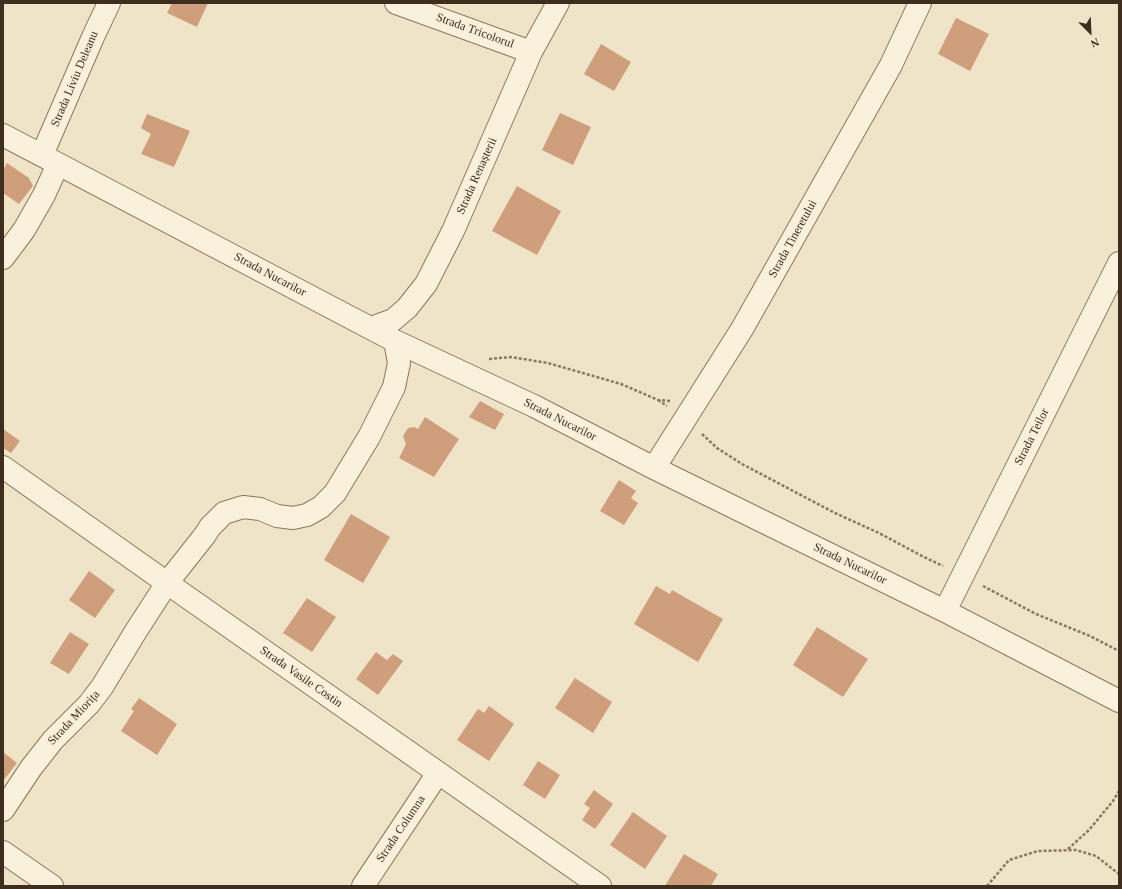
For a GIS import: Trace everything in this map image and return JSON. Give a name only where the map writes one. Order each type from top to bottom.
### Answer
[{"type":"street","name":"Strada Liviu Deleanu","points":[[3,258],[24,230],[40,202],[50,160],[93,37],[109,3]]},
{"type":"street","name":"Strada Tricolorul","points":[[396,3],[531,52]]},
{"type":"street","name":"Strada Renașterii","points":[[371,328],[392,320],[407,308],[426,284],[453,231],[531,52],[558,3]]},
{"type":"street","name":"Strada Tineretului","points":[[654,468],[742,328],[891,65],[920,3]]},
{"type":"street","name":"Strada Nucarilor","points":[[3,135],[371,328],[534,406],[654,468],[945,611],[1119,701]]},
{"type":"street","name":"Strada Teilor","points":[[945,611],[1119,263]]},
{"type":"street","name":"Strada Miorița","points":[[3,810],[31,768],[53,740],[88,704],[102,687],[167,583],[205,535],[210,526],[224,513],[243,507],[260,509],[277,516],[293,518],[307,515],[321,508],[335,493],[369,437],[394,387],[399,363],[395,340]]},
{"type":"street","name":"Strada Vasile Costin","points":[[3,467],[600,886]]},
{"type":"street","name":"Strada Columna","points":[[363,886],[438,773]]},
{"type":"street","points":[[3,852],[52,886]]},
{"type":"path","points":[[485,360],[511,357],[548,363],[621,384],[658,400],[683,402],[703,391]]},
{"type":"path","points":[[686,418],[717,448],[742,464],[1036,614],[1090,636],[1119,651]]},
{"type":"path","points":[[1067,850],[1089,830],[1114,801],[1119,791]]},
{"type":"path","points":[[988,886],[1009,860],[1038,851],[1076,850],[1096,856],[1119,874]]},
{"type":"building","points":[[172,3],[208,3],[197,27],[167,13]]},
{"type":"building","points":[[956,18],[989,34],[970,71],[938,54]]},
{"type":"building","points":[[601,44],[631,62],[614,91],[584,74]]},
{"type":"building","points":[[560,113],[591,127],[573,165],[542,150]]},
{"type":"building","points":[[147,114],[190,131],[174,167],[141,154],[151,134],[141,128]]},
{"type":"building","points":[[7,163],[29,178],[33,186],[19,204],[3,193],[3,170]]},
{"type":"building","points":[[517,186],[561,211],[537,255],[492,231]]},
{"type":"building","points":[[480,401],[504,414],[495,430],[469,417]]},
{"type":"building","points":[[425,417],[459,439],[434,477],[399,458],[406,444],[403,436],[408,428],[414,427],[418,429]]},
{"type":"building","points":[[3,429],[20,441],[11,453],[3,448]]},
{"type":"building","points":[[619,480],[636,491],[631,498],[638,503],[624,525],[600,511]]},
{"type":"building","points":[[351,514],[390,537],[363,583],[324,560]]},
{"type":"building","points":[[89,571],[115,590],[95,618],[69,600]]},
{"type":"building","points":[[656,586],[670,594],[672,590],[723,619],[698,662],[634,624]]},
{"type":"building","points":[[307,598],[336,617],[312,652],[283,633]]},
{"type":"building","points":[[817,627],[868,659],[843,697],[793,665]]},
{"type":"building","points":[[70,632],[89,644],[69,674],[50,663]]},
{"type":"building","points":[[376,652],[387,660],[393,654],[403,661],[378,695],[356,679]]},
{"type":"building","points":[[575,678],[612,702],[593,733],[555,708]]},
{"type":"building","points":[[139,698],[177,724],[157,755],[121,731],[134,711],[131,709]]},
{"type":"building","points":[[489,706],[514,724],[489,761],[457,740],[478,709],[484,713]]},
{"type":"building","points":[[3,752],[17,763],[3,781]]},
{"type":"building","points":[[538,761],[560,775],[545,799],[523,785]]},
{"type":"building","points":[[594,790],[613,804],[595,829],[582,820],[590,808],[584,804]]},
{"type":"building","points":[[633,812],[667,836],[645,869],[610,845]]},
{"type":"building","points":[[684,854],[718,874],[711,886],[665,886]]}]
